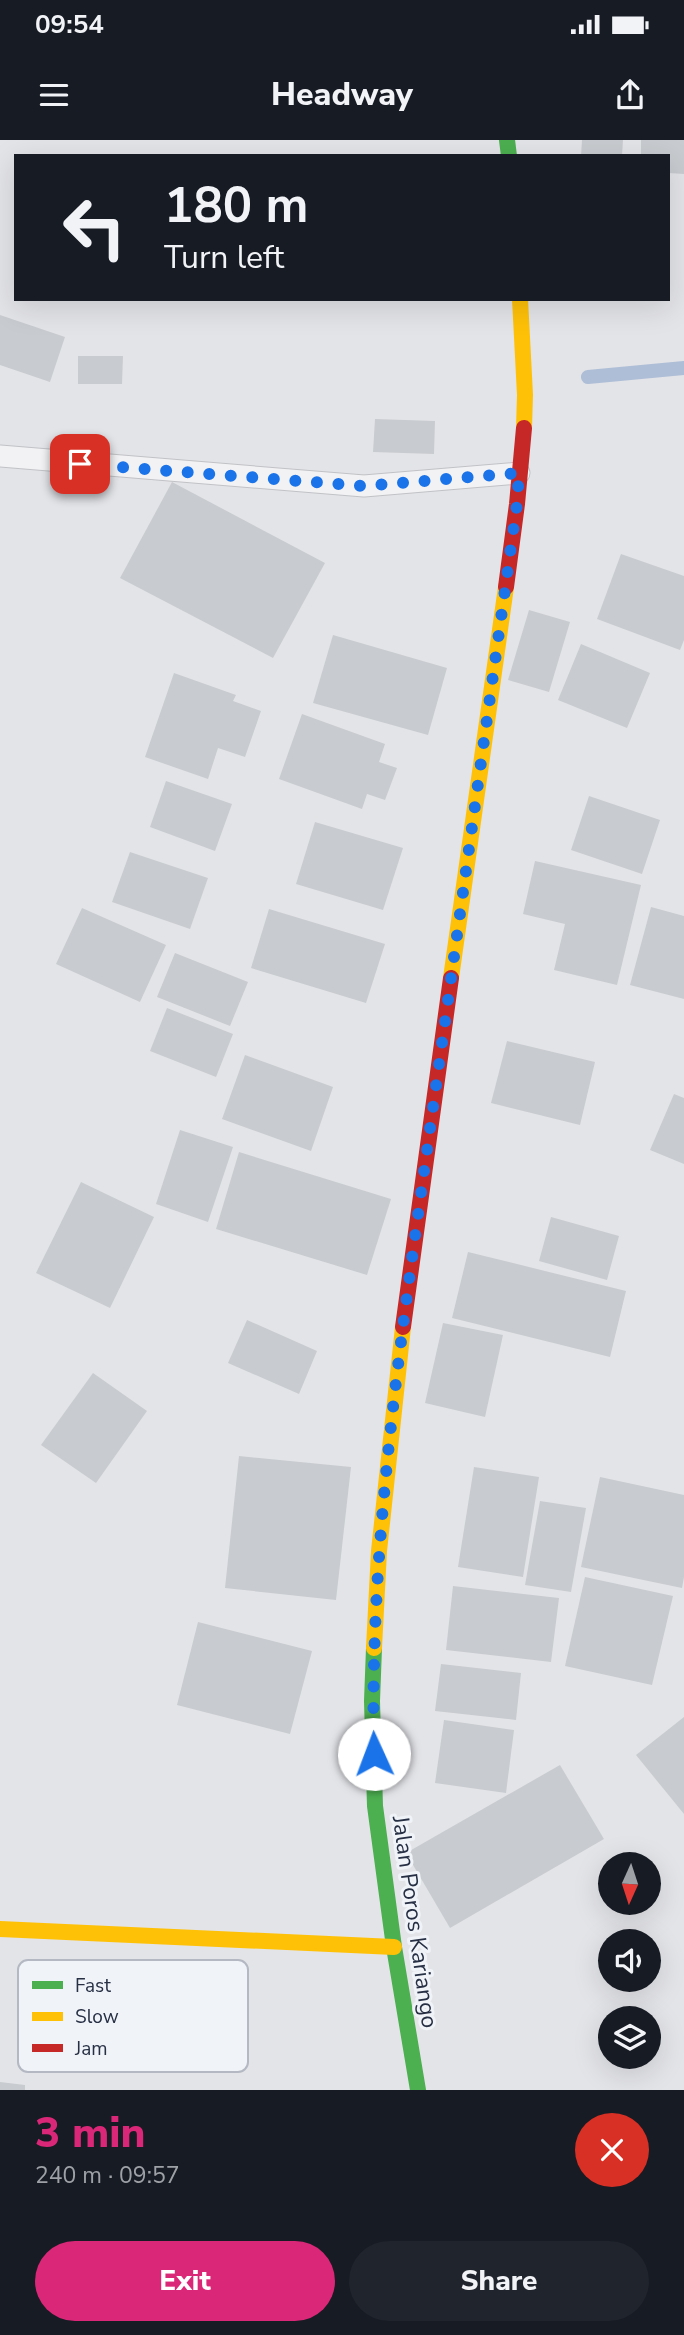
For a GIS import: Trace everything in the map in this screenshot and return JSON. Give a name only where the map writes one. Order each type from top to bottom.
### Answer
[{"type":"main road","name":"Jalan Poros Kariango","points":[[418,2090],[394,1947],[375,1806],[372,1701],[379,1541],[406,1302],[517,504],[525,394],[520,301]]},
{"type":"main road","points":[[0,1929],[394,1947]]},
{"type":"lane","points":[[0,456],[364,486],[519,473]]},
{"type":"building","points":[[582,140],[623,140],[622,154],[581,154]]},
{"type":"building","points":[[641,140],[684,140],[684,174],[670,173],[670,154],[641,154]]},
{"type":"building","points":[[0,315],[65,337],[50,382],[0,365]]},
{"type":"building","points":[[78,356],[123,356],[122,384],[78,384]]},
{"type":"building","points":[[375,419],[435,421],[434,454],[373,452]]},
{"type":"building","points":[[172,482],[325,563],[273,658],[120,578]]},
{"type":"building","points":[[621,554],[684,576],[684,640],[680,650],[597,619]]},
{"type":"building","points":[[529,610],[570,622],[549,692],[508,680]]},
{"type":"building","points":[[333,635],[447,668],[428,735],[313,703]]},
{"type":"building","points":[[581,644],[650,673],[627,728],[558,700]]},
{"type":"building","points":[[174,673],[236,695],[233,701],[261,711],[245,757],[218,748],[208,779],[145,757]]},
{"type":"building","points":[[302,714],[385,744],[379,762],[397,768],[385,800],[367,794],[362,809],[279,779]]},
{"type":"building","points":[[166,781],[232,804],[215,851],[150,827]]},
{"type":"building","points":[[589,796],[660,820],[642,874],[571,850]]},
{"type":"building","points":[[315,822],[403,848],[383,910],[296,884]]},
{"type":"building","points":[[130,852],[208,878],[190,929],[112,902]]},
{"type":"building","points":[[535,861],[641,885],[617,985],[554,970],[565,924],[523,914]]},
{"type":"building","points":[[651,907],[684,916],[684,999],[630,985]]},
{"type":"building","points":[[82,908],[166,945],[140,1002],[56,964]]},
{"type":"building","points":[[269,909],[385,944],[366,1003],[251,968]]},
{"type":"building","points":[[175,953],[248,982],[230,1026],[157,997]]},
{"type":"building","points":[[167,1008],[233,1034],[216,1077],[150,1051]]},
{"type":"building","points":[[507,1041],[595,1062],[580,1125],[491,1103]]},
{"type":"building","points":[[245,1055],[333,1087],[311,1151],[222,1119]]},
{"type":"building","points":[[674,1094],[684,1098],[684,1164],[650,1150]]},
{"type":"building","points":[[180,1130],[233,1147],[208,1222],[156,1204]]},
{"type":"building","points":[[239,1152],[391,1199],[367,1275],[216,1229]]},
{"type":"building","points":[[81,1182],[154,1217],[110,1308],[36,1273]]},
{"type":"building","points":[[551,1217],[619,1236],[607,1280],[539,1261]]},
{"type":"building","points":[[468,1252],[626,1291],[610,1357],[452,1318]]},
{"type":"building","points":[[247,1320],[317,1351],[299,1394],[228,1363]]},
{"type":"building","points":[[443,1323],[503,1335],[485,1417],[425,1403]]},
{"type":"building","points":[[93,1373],[147,1411],[96,1483],[41,1445]]},
{"type":"building","points":[[239,1456],[351,1467],[336,1600],[225,1588]]},
{"type":"building","points":[[474,1467],[539,1477],[523,1577],[458,1567]]},
{"type":"building","points":[[600,1477],[684,1495],[682,1588],[581,1567]]},
{"type":"building","points":[[540,1501],[586,1508],[571,1592],[525,1585]]},
{"type":"building","points":[[585,1577],[673,1596],[652,1685],[565,1666]]},
{"type":"building","points":[[453,1586],[559,1598],[551,1662],[446,1650]]},
{"type":"building","points":[[198,1622],[312,1651],[290,1734],[177,1705]]},
{"type":"building","points":[[441,1664],[521,1673],[516,1720],[435,1711]]},
{"type":"building","points":[[684,1717],[684,1814],[636,1755]]},
{"type":"building","points":[[444,1720],[514,1730],[506,1793],[435,1783]]},
{"type":"building","points":[[560,1765],[604,1839],[450,1928],[406,1853]]},
{"type":"building","points":[[0,2082],[25,2085],[25,2090],[0,2090]]},
{"type":"waterway","points":[[588,377],[684,368]]},
{"type":"traffic: fast","points":[[507,140],[509,154]]},
{"type":"traffic: fast","points":[[374,1648],[372,1701],[375,1806],[394,1947],[418,2090]]},
{"type":"traffic: slow","points":[[520,301],[524,428]]},
{"type":"traffic: slow","points":[[451,978],[506,587]]},
{"type":"traffic: slow","points":[[374,1648],[379,1551],[403,1327]]},
{"type":"traffic: slow","points":[[0,1929],[394,1947]]},
{"type":"traffic: jam","points":[[506,587],[524,428]]},
{"type":"traffic: jam","points":[[403,1327],[451,978]]},
{"type":"route","points":[[80,464],[364,486],[519,473],[517,504],[406,1302],[384,1489],[372,1701],[374,1754]]}]
